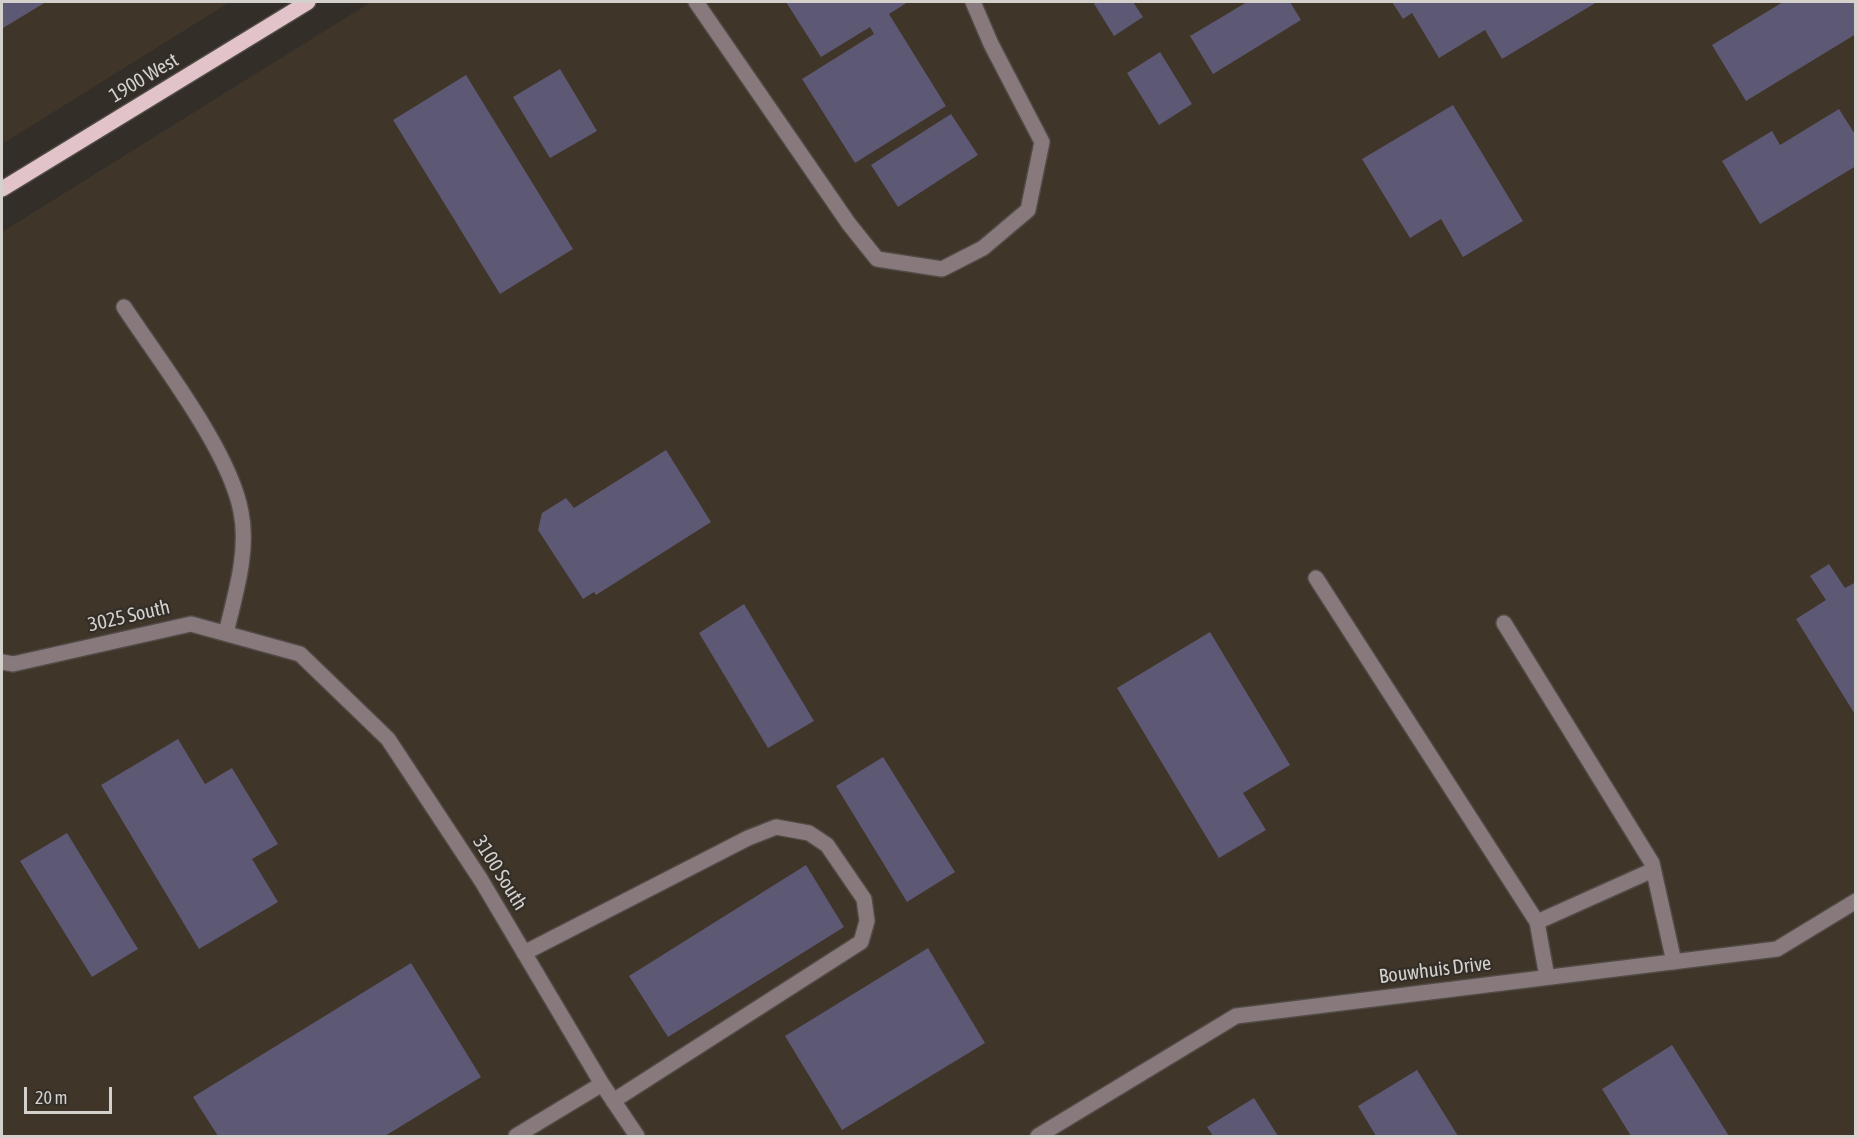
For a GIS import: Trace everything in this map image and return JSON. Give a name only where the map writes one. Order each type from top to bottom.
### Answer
[{"type":"main road","name":"1900 West","points":[[2,189],[308,2]]},
{"type":"street","points":[[696,2],[849,224],[877,259],[942,268],[983,248],[1028,210],[1042,142],[991,44],[973,2]]},
{"type":"street","points":[[124,307],[197,418],[232,480],[242,513],[242,542],[237,588],[226,633]]},
{"type":"street","points":[[1316,578],[1537,922],[1547,977]]},
{"type":"street","points":[[1504,623],[1637,836],[1653,870],[1674,962]]},
{"type":"street","name":"3025 South","points":[[2,662],[13,664],[191,624],[300,654]]},
{"type":"street","name":"3100 South","points":[[300,654],[388,739],[481,880],[602,1084],[638,1137]]},
{"type":"street","points":[[524,953],[748,838],[776,827],[809,833],[827,845],[864,899],[867,921],[861,942],[613,1101]]},
{"type":"street","points":[[1537,922],[1653,870]]},
{"type":"street","name":"Bouwhuis Drive","points":[[1038,1137],[1236,1016],[1778,949],[1856,901]]},
{"type":"street","points":[[516,1137],[602,1084]]},
{"type":"shaded area","points":[[2,2],[230,2],[2,144]]},
{"type":"shaded area","points":[[371,2],[1855,2],[1855,1136],[2,1136],[2,232]]},
{"type":"building","points":[[2,2],[46,2],[3,28]]},
{"type":"building","points":[[786,2],[908,2],[889,14],[946,106],[855,163],[802,79],[874,34],[870,27],[821,57]]},
{"type":"building","points":[[1093,2],[1133,2],[1143,17],[1114,36]]},
{"type":"building","points":[[1247,2],[1290,2],[1301,20],[1213,74],[1190,36]]},
{"type":"building","points":[[1392,2],[1597,2],[1502,59],[1485,30],[1439,58],[1412,13],[1403,19]]},
{"type":"building","points":[[1783,2],[1856,2],[1856,34],[1746,101],[1712,45]]},
{"type":"building","points":[[1160,52],[1192,104],[1159,125],[1127,73]]},
{"type":"building","points":[[560,69],[597,131],[550,158],[513,97]]},
{"type":"building","points":[[466,75],[573,249],[500,294],[393,120]]},
{"type":"building","points":[[1453,105],[1523,221],[1463,257],[1441,219],[1410,238],[1362,159]]},
{"type":"building","points":[[1839,109],[1856,136],[1856,166],[1760,224],[1722,161],[1772,131],[1780,145]]},
{"type":"building","points":[[951,114],[978,155],[898,207],[871,165]]},
{"type":"building","points":[[666,450],[711,522],[596,595],[594,592],[583,599],[538,530],[542,513],[566,498],[574,508]]},
{"type":"building","points":[[1829,564],[1845,588],[1856,582],[1856,716],[1796,619],[1826,600],[1810,576]]},
{"type":"building","points":[[744,604],[814,721],[768,748],[699,633]]},
{"type":"building","points":[[1210,632],[1290,765],[1243,793],[1266,830],[1219,858],[1117,688]]},
{"type":"building","points":[[178,739],[205,784],[232,768],[278,844],[252,859],[278,902],[199,949],[101,785]]},
{"type":"building","points":[[883,757],[955,872],[907,902],[836,786]]},
{"type":"building","points":[[67,833],[138,949],[92,977],[20,861]]},
{"type":"building","points":[[806,865],[844,927],[668,1037],[629,976]]},
{"type":"building","points":[[928,948],[985,1043],[842,1130],[785,1036]]},
{"type":"building","points":[[411,963],[481,1077],[385,1136],[218,1136],[193,1097]]},
{"type":"building","points":[[1672,1045],[1729,1136],[1631,1136],[1602,1089]]},
{"type":"building","points":[[1417,1070],[1458,1136],[1376,1136],[1358,1106]]},
{"type":"building","points":[[1254,1098],[1278,1136],[1213,1136],[1207,1127]]}]
